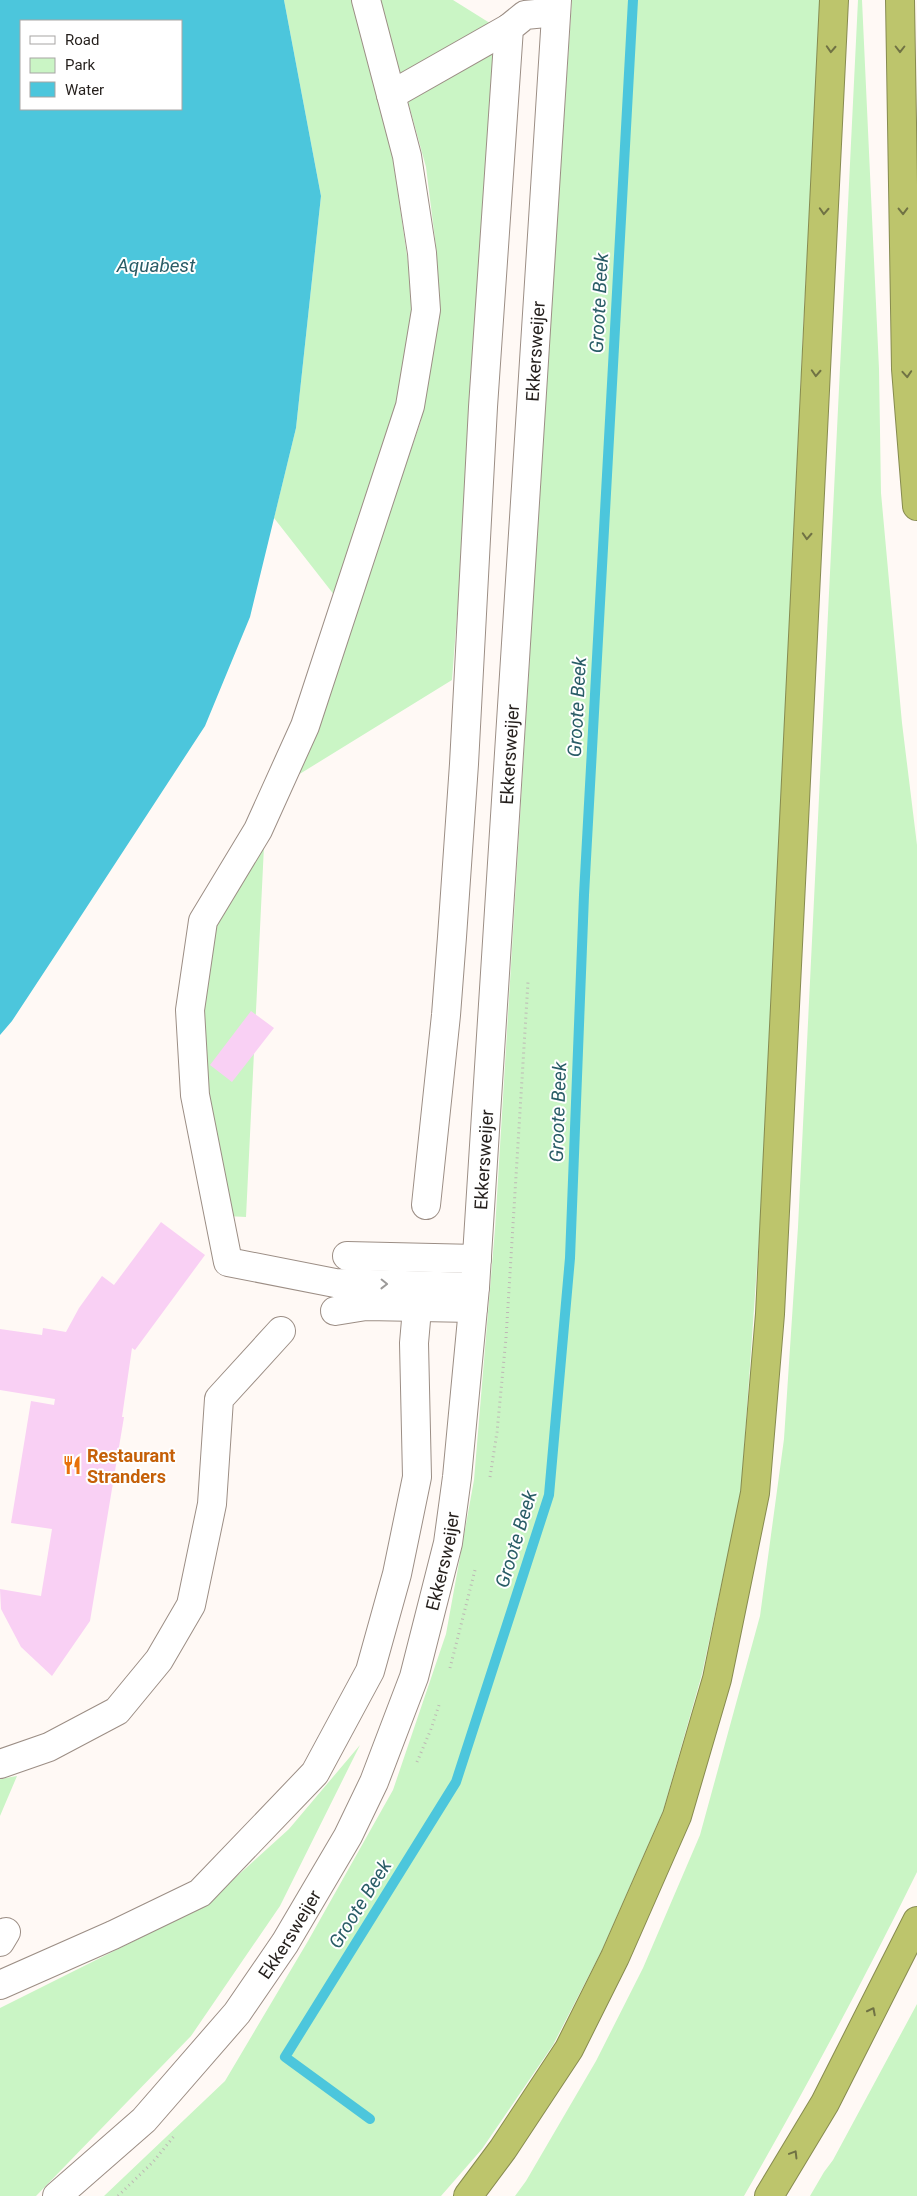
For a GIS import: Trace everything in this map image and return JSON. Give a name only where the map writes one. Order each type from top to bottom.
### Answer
[{"type":"highway","points":[[468,2196],[503,2149],[569,2049],[616,1957],[677,1816],[717,1679],[755,1493],[770,1314],[834,0]]},
{"type":"highway","points":[[900,0],[906,369],[917,506]]},
{"type":"highway","points":[[769,2196],[826,2103],[917,1921]]},
{"type":"street","points":[[366,0],[407,156],[422,253],[426,310],[410,406],[305,726],[258,830],[203,921],[190,1010],[195,1095],[228,1262],[335,1283],[418,1296],[474,1297]]},
{"type":"street","points":[[391,95],[509,28],[525,15],[556,6]]},
{"type":"street","name":"Ekkersweijer","points":[[57,2196],[144,2120],[237,2013],[285,1943],[348,1836],[374,1782],[414,1677],[448,1543],[457,1477],[474,1297],[556,6]]},
{"type":"street","points":[[426,1205],[446,1015],[452,937],[464,764],[483,407],[509,28]]},
{"type":"street","points":[[347,1256],[404,1259],[476,1259]]},
{"type":"street","points":[[335,1311],[418,1296]]},
{"type":"street","points":[[0,1985],[113,1935],[200,1893],[315,1773],[370,1671],[398,1574],[417,1477],[414,1343],[418,1296]]},
{"type":"street","points":[[0,1764],[49,1747],[117,1711],[159,1660],[191,1605],[212,1504],[219,1400],[280,1331]]},
{"type":"green space","points":[[284,0],[352,0],[392,153],[414,303],[401,390],[335,596],[274,518],[296,428],[321,196]]},
{"type":"green space","points":[[380,0],[453,0],[493,25],[501,40],[452,680],[298,775],[421,421],[435,317],[437,255],[426,167]]},
{"type":"green space","points":[[572,0],[821,0],[803,329],[766,1139],[741,1493],[702,1674],[663,1811],[602,1950],[553,2045],[482,2149],[441,2196],[104,2196],[225,2081],[308,1941],[393,1790],[446,1634],[474,1480],[495,1229],[552,290]]},
{"type":"green space","points":[[858,0],[862,0],[879,369],[881,493],[902,723],[917,845],[917,1872],[833,2035],[744,2196],[515,2196],[526,2181],[596,2061],[643,1968],[700,1835],[760,1616],[784,1439],[798,1227]]},
{"type":"green space","points":[[264,846],[246,1217],[226,1216],[206,1095],[201,1010],[214,926]]},
{"type":"green space","points":[[360,1745],[280,1906],[191,2036],[36,2196],[0,2196],[0,2008],[204,1906],[289,1829]]},
{"type":"green space","points":[[17,1776],[0,1816],[0,1779]]},
{"type":"green space","points":[[917,2004],[917,2196],[810,2196],[833,2160]]},
{"type":"water","name":"Aquabest","points":[[0,0],[284,0],[321,196],[296,428],[250,617],[205,726],[12,1021],[0,1035]]},
{"type":"building","points":[[251,1011],[274,1028],[232,1082],[210,1065]]},
{"type":"building","points":[[161,1222],[205,1255],[135,1350],[132,1348],[122,1417],[124,1417],[90,1621],[52,1676],[21,1647],[1,1609],[0,1589],[41,1596],[52,1529],[11,1523],[31,1401],[54,1405],[55,1399],[0,1390],[0,1329],[42,1335],[43,1328],[66,1332],[79,1308],[102,1276],[114,1285]]},
{"type":"waterway","name":"Groote Beek","points":[[370,2119],[285,2057],[456,1782],[549,1495],[570,1258],[584,895],[633,0]]},
{"type":"place","name":"Restaurant Stranders","points":[[72,1465]]}]
